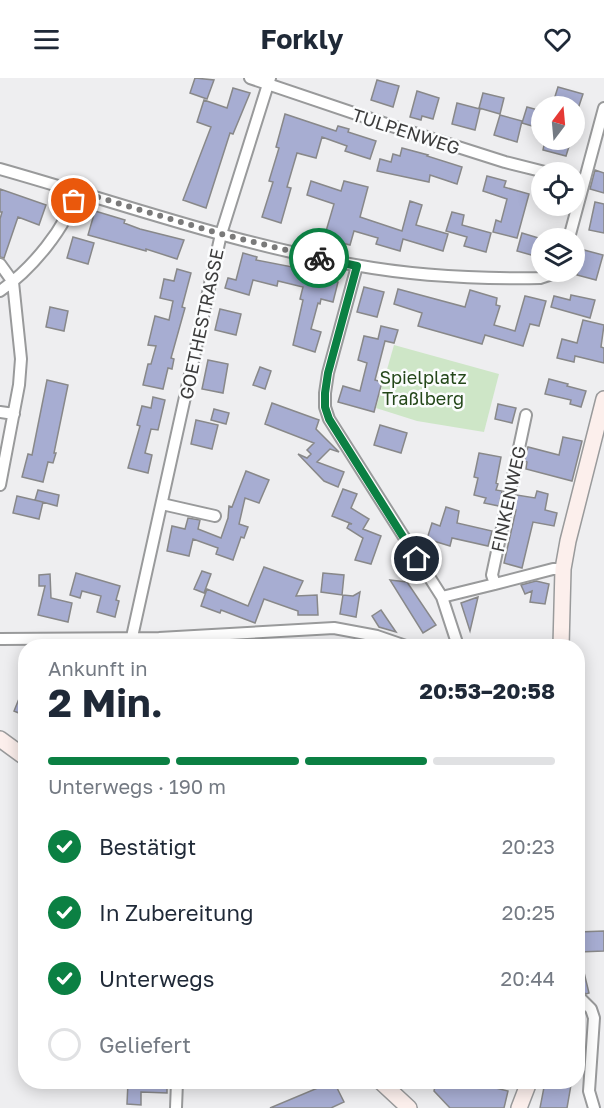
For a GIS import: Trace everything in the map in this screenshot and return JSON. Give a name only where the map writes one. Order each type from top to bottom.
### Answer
[{"type":"street","name":"TULPENWEG","points":[[250,78],[269,81],[482,155],[531,168]]},
{"type":"street","name":"GOETHESTRASSE","points":[[132,639],[221,234],[269,81]]},
{"type":"street","points":[[585,163],[604,108]]},
{"type":"street","points":[[0,169],[221,234],[357,266],[459,277],[531,278]]},
{"type":"street","points":[[0,291],[29,267],[65,221],[77,191]]},
{"type":"street","points":[[0,264],[13,282],[21,359],[19,385],[0,485]]},
{"type":"street","points":[[357,266],[328,373],[325,407],[329,419],[442,597],[456,639]]},
{"type":"street","points":[[561,639],[562,569],[604,399]]},
{"type":"street","points":[[0,412],[14,414]]},
{"type":"street","name":"FINKENWEG","points":[[495,584],[492,575],[526,415]]},
{"type":"street","points":[[162,504],[215,516]]},
{"type":"street","name":"FINKENWEG","points":[[442,597],[553,568],[562,569]]},
{"type":"street","points":[[152,639],[334,628],[386,639]]},
{"type":"street","points":[[0,639],[18,639]]},
{"type":"street","points":[[0,739],[18,752]]},
{"type":"street","points":[[585,1003],[599,1017],[589,1091],[594,1108]]},
{"type":"street","points":[[176,1108],[177,1089]]},
{"type":"street","points":[[389,1089],[409,1108]]},
{"type":"street","points":[[519,1108],[526,1089]]},
{"type":"green space","name":"Spielplatz Traßlberg","points":[[394,345],[499,374],[484,432],[417,421],[376,408]]},
{"type":"building","points":[[195,78],[214,80],[207,99],[190,93]]},
{"type":"building","points":[[377,80],[399,86],[393,107],[371,100]]},
{"type":"building","points":[[558,87],[583,94],[582,96],[555,96]]},
{"type":"building","points":[[233,88],[250,93],[233,134],[230,133],[206,208],[183,200],[211,127],[197,122],[204,100],[227,108]]},
{"type":"building","points":[[417,91],[439,98],[433,119],[422,116],[421,120],[410,117]]},
{"type":"building","points":[[483,93],[504,98],[500,114],[479,108]]},
{"type":"building","points":[[457,103],[480,109],[475,130],[452,124]]},
{"type":"building","points":[[527,107],[531,108],[531,126],[522,123]]},
{"type":"building","points":[[285,114],[336,131],[338,126],[349,129],[348,132],[376,141],[370,159],[345,151],[347,146],[322,137],[316,158],[297,153],[287,187],[291,188],[281,223],[262,217],[273,182],[269,181],[279,148],[276,147]]},
{"type":"building","points":[[500,115],[522,121],[517,142],[494,135]]},
{"type":"building","points":[[402,148],[462,167],[457,184],[430,175],[429,182],[377,171],[380,159],[391,162],[393,154],[400,156]]},
{"type":"building","points":[[543,150],[568,150],[566,156]]},
{"type":"building","points":[[595,170],[604,173],[604,193],[590,189]]},
{"type":"building","points":[[487,176],[506,181],[504,187],[529,194],[517,238],[493,232],[496,220],[501,222],[507,199],[483,191]]},
{"type":"building","points":[[311,181],[341,191],[344,181],[368,187],[360,217],[402,231],[410,201],[422,205],[416,225],[448,234],[443,251],[403,239],[400,251],[376,244],[378,238],[354,231],[350,245],[324,238],[334,204],[307,195]]},
{"type":"building","points":[[0,189],[46,205],[39,225],[18,217],[4,258],[0,257],[2,212],[0,212]]},
{"type":"building","points":[[595,202],[604,204],[604,233],[589,230]]},
{"type":"building","points":[[95,211],[125,220],[124,223],[140,229],[184,240],[177,259],[88,235]]},
{"type":"building","points":[[452,212],[464,215],[462,225],[491,233],[486,252],[464,246],[467,237],[446,231]]},
{"type":"building","points":[[522,233],[531,236],[531,255],[517,251]]},
{"type":"building","points":[[73,237],[94,243],[88,264],[67,258]]},
{"type":"building","points":[[585,250],[603,255],[596,280],[585,277]]},
{"type":"building","points":[[243,253],[257,257],[256,260],[308,270],[307,274],[338,282],[333,302],[321,299],[320,304],[318,303],[311,329],[321,332],[315,352],[293,345],[303,300],[300,299],[303,287],[278,281],[277,286],[253,280],[249,295],[225,288],[228,278],[236,280]]},
{"type":"building","points":[[177,269],[191,273],[182,307],[185,308],[171,358],[174,359],[172,369],[168,368],[163,389],[143,385],[148,364],[151,364],[156,346],[148,345],[155,316],[169,320],[173,301],[160,298],[164,279],[174,281]]},
{"type":"building","points":[[364,287],[384,292],[377,317],[357,312]]},
{"type":"building","points":[[398,289],[465,307],[470,290],[497,298],[496,305],[500,306],[494,325],[515,331],[525,296],[546,301],[539,326],[530,324],[523,346],[485,335],[482,344],[418,326],[422,313],[394,304]]},
{"type":"building","points":[[571,295],[595,300],[590,318],[551,307],[554,296],[570,300]]},
{"type":"building","points":[[50,307],[68,311],[64,331],[46,327]]},
{"type":"building","points":[[220,309],[241,314],[236,335],[215,330]]},
{"type":"building","points":[[583,320],[604,325],[601,347],[604,348],[604,363],[575,356],[574,362],[557,358],[562,339],[577,343]]},
{"type":"building","points":[[381,326],[398,330],[394,343],[385,341],[375,380],[382,382],[374,412],[338,402],[343,386],[360,391],[367,363],[358,360],[364,336],[378,339]]},
{"type":"building","points":[[208,360],[228,364],[223,393],[202,389]]},
{"type":"building","points":[[260,367],[271,371],[265,389],[253,385]]},
{"type":"building","points":[[549,379],[586,391],[581,407],[570,404],[571,400],[545,394]]},
{"type":"building","points":[[47,380],[68,385],[54,453],[56,453],[53,463],[48,462],[43,482],[22,477],[28,454],[32,455]]},
{"type":"building","points":[[153,397],[165,400],[158,430],[151,429],[145,453],[152,455],[148,473],[128,468],[140,426],[137,425],[142,406],[151,408]]},
{"type":"building","points":[[272,403],[319,420],[316,429],[339,452],[330,449],[317,462],[344,472],[338,487],[324,481],[298,454],[307,458],[311,454],[307,450],[314,443],[265,424]]},
{"type":"building","points":[[498,404],[516,408],[512,423],[495,419]]},
{"type":"building","points":[[214,409],[229,413],[226,424],[211,420]]},
{"type":"building","points":[[196,420],[218,425],[212,449],[191,444]]},
{"type":"building","points":[[380,425],[407,433],[401,453],[374,445]]},
{"type":"building","points":[[563,437],[582,441],[572,481],[526,469],[527,462],[524,461],[528,447],[559,455]]},
{"type":"building","points":[[479,453],[501,457],[496,483],[498,484],[496,490],[502,491],[499,506],[484,503],[486,498],[474,495],[478,478],[474,477]]},
{"type":"building","points":[[246,471],[269,480],[259,503],[245,498],[239,524],[248,527],[244,538],[241,537],[233,560],[216,554],[218,548],[193,539],[189,556],[167,551],[172,526],[185,529],[188,518],[200,520],[198,529],[221,538],[228,518],[229,506],[232,507]]},
{"type":"building","points":[[343,489],[357,494],[351,508],[369,519],[363,529],[381,536],[371,564],[355,560],[363,538],[347,528],[349,524],[352,524],[332,516]]},
{"type":"building","points":[[38,490],[59,495],[57,506],[35,500]]},
{"type":"building","points":[[537,491],[548,494],[545,510],[557,513],[554,526],[533,522],[522,568],[504,563],[516,510],[514,510],[517,495],[535,498]]},
{"type":"building","points":[[17,496],[43,502],[39,519],[13,513]]},
{"type":"building","points":[[446,507],[459,511],[457,523],[492,531],[488,546],[452,538],[450,546],[427,539],[432,523],[440,526]]},
{"type":"building","points":[[264,567],[303,581],[296,596],[317,595],[318,615],[298,615],[298,611],[264,599],[255,623],[221,610],[220,613],[201,606],[207,589],[248,606]]},
{"type":"building","points":[[202,571],[211,574],[204,593],[194,589]]},
{"type":"building","points":[[76,573],[120,586],[115,617],[97,612],[101,596],[82,591],[80,598],[70,595]]},
{"type":"building","points":[[323,573],[344,575],[342,595],[321,592]]},
{"type":"building","points":[[50,574],[51,598],[72,603],[68,622],[38,615],[45,586],[39,586],[39,575]]},
{"type":"building","points":[[390,580],[407,582],[436,625],[423,633]]},
{"type":"building","points":[[536,581],[549,584],[545,604],[530,602],[532,591],[525,594],[521,585]]},
{"type":"building","points":[[360,592],[356,617],[340,614],[343,595],[353,596]]},
{"type":"building","points":[[478,597],[470,631],[461,603]]},
{"type":"building","points":[[381,610],[396,632],[379,627],[372,616]]},
{"type":"building","points":[[18,701],[18,713],[14,711]]},
{"type":"building","points":[[604,931],[604,951],[585,952],[585,932]]},
{"type":"building","points":[[585,976],[589,993],[585,993]]},
{"type":"building","points":[[128,1089],[167,1089],[167,1093],[141,1092],[141,1105],[127,1104]]},
{"type":"building","points":[[315,1089],[338,1089],[344,1102],[331,1108],[270,1108]]},
{"type":"building","points":[[434,1089],[500,1089],[508,1091],[504,1108],[450,1108]]},
{"type":"building","points":[[544,1089],[570,1089],[567,1108],[540,1108]]},
{"type":"way so far","points":[[74,201],[77,191],[221,234],[319,258]]},
{"type":"route","points":[[319,258],[357,266],[328,373],[325,407],[329,419],[417,559]]}]
